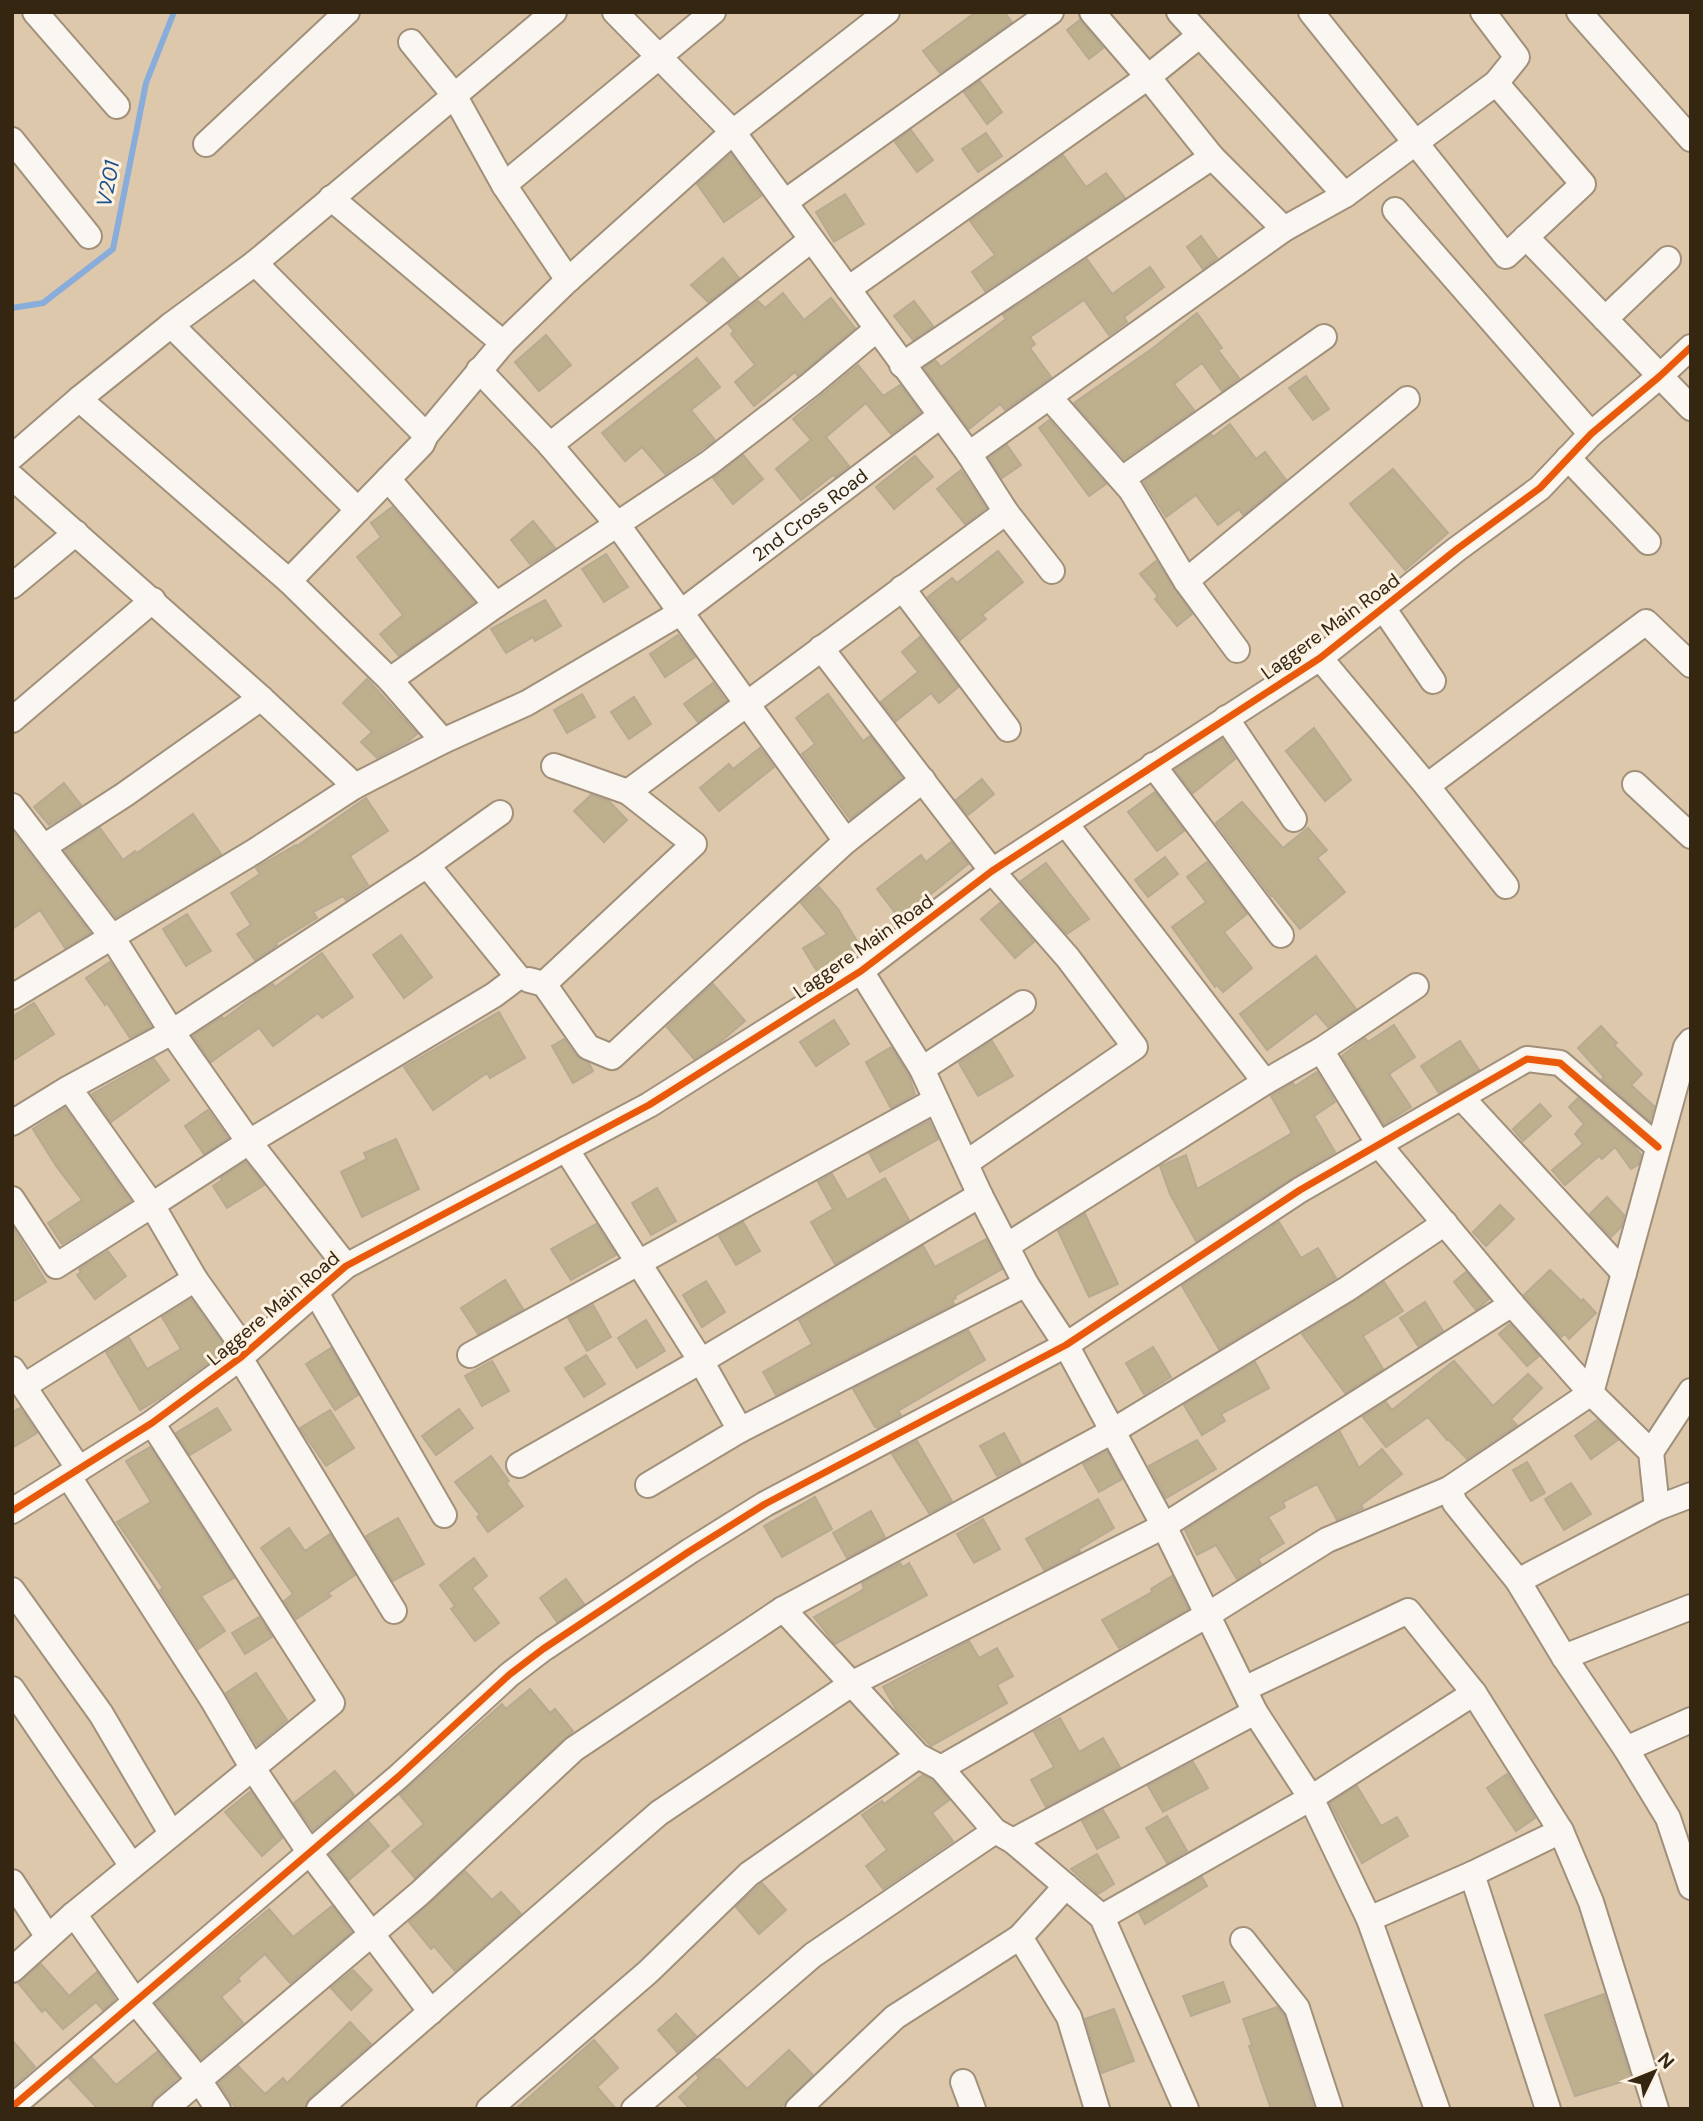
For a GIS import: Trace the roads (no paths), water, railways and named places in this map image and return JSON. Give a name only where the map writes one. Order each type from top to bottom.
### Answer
[{"type":"street","points":[[35,12],[117,106]]},
{"type":"street","points":[[206,144],[348,12]]},
{"type":"street","points":[[12,457],[171,325],[255,263],[554,12]]},
{"type":"street","points":[[615,12],[733,132],[969,454],[1006,512],[1052,571]]},
{"type":"street","points":[[504,185],[713,12]]},
{"type":"street","points":[[289,582],[422,444],[426,435],[503,343],[568,281],[733,132],[887,12]]},
{"type":"street","points":[[785,202],[1051,12]]},
{"type":"street","points":[[1092,12],[1212,157],[1284,229]]},
{"type":"street","points":[[1179,12],[1345,195]]},
{"type":"street","points":[[1311,12],[1506,256],[1583,184],[1496,82]]},
{"type":"street","points":[[969,454],[1284,229],[1345,195],[1496,82],[1517,57],[1483,12]]},
{"type":"street","points":[[1579,12],[1691,139]]},
{"type":"street","points":[[848,289],[1148,77],[1199,36]]},
{"type":"street","points":[[411,42],[454,95],[504,185],[568,281]]},
{"type":"street","points":[[12,140],[89,236]]},
{"type":"street","points":[[902,365],[1212,157]]},
{"type":"street","points":[[331,198],[503,343]]},
{"type":"street","points":[[1395,210],[1591,434]]},
{"type":"street","points":[[1526,237],[1691,408]]},
{"type":"street","points":[[550,445],[811,240]]},
{"type":"street","points":[[1605,319],[1668,259]]},
{"type":"street","points":[[255,263],[426,435]]},
{"type":"street","points":[[171,325],[358,510]]},
{"type":"street","points":[[390,680],[496,605],[709,463],[877,329]]},
{"type":"street","points":[[1122,479],[1324,337]]},
{"type":"street","name":"Laggere Main Road","points":[[12,1511],[152,1423],[243,1354],[345,1266],[649,1105],[861,971],[992,871],[1320,657],[1539,488],[1591,434],[1691,347]]},
{"type":"street","points":[[479,370],[550,445],[617,524],[846,841]]},
{"type":"street","points":[[1050,398],[1131,490],[1186,581],[1237,650]]},
{"type":"street","points":[[79,399],[289,582],[390,680],[443,741]]},
{"type":"street","points":[[1186,581],[1407,399]]},
{"type":"street","name":"2nd Cross Road","points":[[12,997],[255,851],[355,786],[443,741],[527,703],[680,613],[940,416]]},
{"type":"street","points":[[1568,458],[1648,542]]},
{"type":"street","points":[[12,477],[153,600],[355,786]]},
{"type":"street","points":[[388,479],[496,605]]},
{"type":"street","points":[[628,792],[1006,512]]},
{"type":"street","points":[[12,586],[76,533]]},
{"type":"street","points":[[902,588],[1008,729]]},
{"type":"street","points":[[12,720],[153,600]]},
{"type":"street","points":[[1383,607],[1433,681]]},
{"type":"street","points":[[1427,786],[1646,622],[1691,665]]},
{"type":"street","points":[[821,648],[992,871],[1068,958],[1135,1047],[966,1163]]},
{"type":"street","points":[[1320,657],[1506,886]]},
{"type":"street","points":[[45,846],[124,795],[261,698]]},
{"type":"street","points":[[1226,718],[1294,818]]},
{"type":"street","points":[[1153,765],[1281,935]]},
{"type":"street","points":[[544,984],[694,844],[628,792],[554,766]]},
{"type":"street","points":[[427,865],[518,977],[544,984],[588,1047],[612,1057],[846,841],[923,780]]},
{"type":"street","points":[[1635,784],[1691,836]]},
{"type":"street","points":[[12,806],[112,937],[172,1032],[248,1142],[345,1266]]},
{"type":"street","points":[[12,1123],[69,1088],[172,1032],[427,865],[500,813]]},
{"type":"street","points":[[1066,824],[1265,1082]]},
{"type":"street","points":[[861,971],[922,1069],[980,1195],[1026,1284],[1066,1345],[1164,1526],[1255,1712],[1311,1798],[1369,1919],[1437,2109]]},
{"type":"street","points":[[12,1199],[57,1266],[248,1142],[494,995],[518,977]]},
{"type":"street","points":[[1008,1245],[1265,1082],[1321,1050],[1416,986]]},
{"type":"street","points":[[922,1069],[1023,1003]]},
{"type":"street","points":[[940,1768],[1209,1615],[1327,1540],[1449,1489],[1591,1393],[1686,1047],[1691,1041]]},
{"type":"street","points":[[1321,1050],[1380,1146],[1512,1304],[1591,1393],[1651,1452],[1657,1508]]},
{"type":"street","points":[[12,2107],[398,1777],[509,1675],[554,1642],[765,1504],[1066,1345],[1300,1190],[1527,1059],[1560,1063],[1658,1147]]},
{"type":"street","points":[[69,1088],[152,1205],[394,1611]]},
{"type":"street","points":[[1462,1098],[1624,1273]]},
{"type":"street","points":[[470,1355],[936,1100]]},
{"type":"street","points":[[566,1149],[701,1361],[740,1430]]},
{"type":"street","points":[[519,1465],[701,1361],[980,1195]]},
{"type":"street","points":[[165,2109],[420,1892],[574,1749],[783,1609],[1111,1432],[1347,1289],[1445,1223]]},
{"type":"street","points":[[195,1279],[18,1377],[252,1767],[310,1853],[431,2012]]},
{"type":"street","points":[[648,1485],[740,1430],[1026,1284]]},
{"type":"street","points":[[315,1291],[444,1515]]},
{"type":"street","points":[[320,2109],[659,1813],[853,1683],[1164,1526],[1512,1304]]},
{"type":"street","points":[[1651,1452],[1691,1391]]},
{"type":"street","points":[[12,1970],[171,1833],[332,1703],[152,1423]]},
{"type":"street","points":[[1449,1489],[1455,1503],[1518,1581],[1668,1818],[1691,1887]]},
{"type":"street","points":[[1518,1581],[1657,1508],[1691,1495]]},
{"type":"street","points":[[12,1590],[101,1714],[171,1833]]},
{"type":"street","points":[[1564,1657],[1691,1607]]},
{"type":"street","points":[[783,1609],[918,1756],[940,1768],[1004,1836],[1102,1917],[1186,2109]]},
{"type":"street","points":[[1244,1689],[1408,1611],[1474,1693],[1561,1830],[1591,1902],[1656,2109]]},
{"type":"street","points":[[12,1689],[132,1866]]},
{"type":"street","points":[[1102,1917],[1311,1798],[1474,1693]]},
{"type":"street","points":[[634,2109],[813,1955],[1004,1836],[1255,1712]]},
{"type":"street","points":[[1626,1749],[1691,1720]]},
{"type":"street","points":[[488,2109],[648,1972],[749,1874],[918,1756]]},
{"type":"street","points":[[1369,1919],[1472,1874],[1561,1830]]},
{"type":"street","points":[[1472,1874],[1548,2109]]},
{"type":"street","points":[[12,1882],[48,1937]]},
{"type":"street","points":[[798,2109],[895,2017],[1020,1937],[1066,1886]]},
{"type":"street","points":[[74,1914],[135,2001],[199,2080],[218,2109]]},
{"type":"street","points":[[1020,1937],[1069,2017],[1097,2109]]},
{"type":"street","points":[[1243,1940],[1297,2008],[1331,2109]]},
{"type":"street","points":[[963,2082],[973,2109]]},
{"type":"waterway","name":"V201","points":[[12,308],[43,303],[113,249],[146,83],[174,12]]}]
